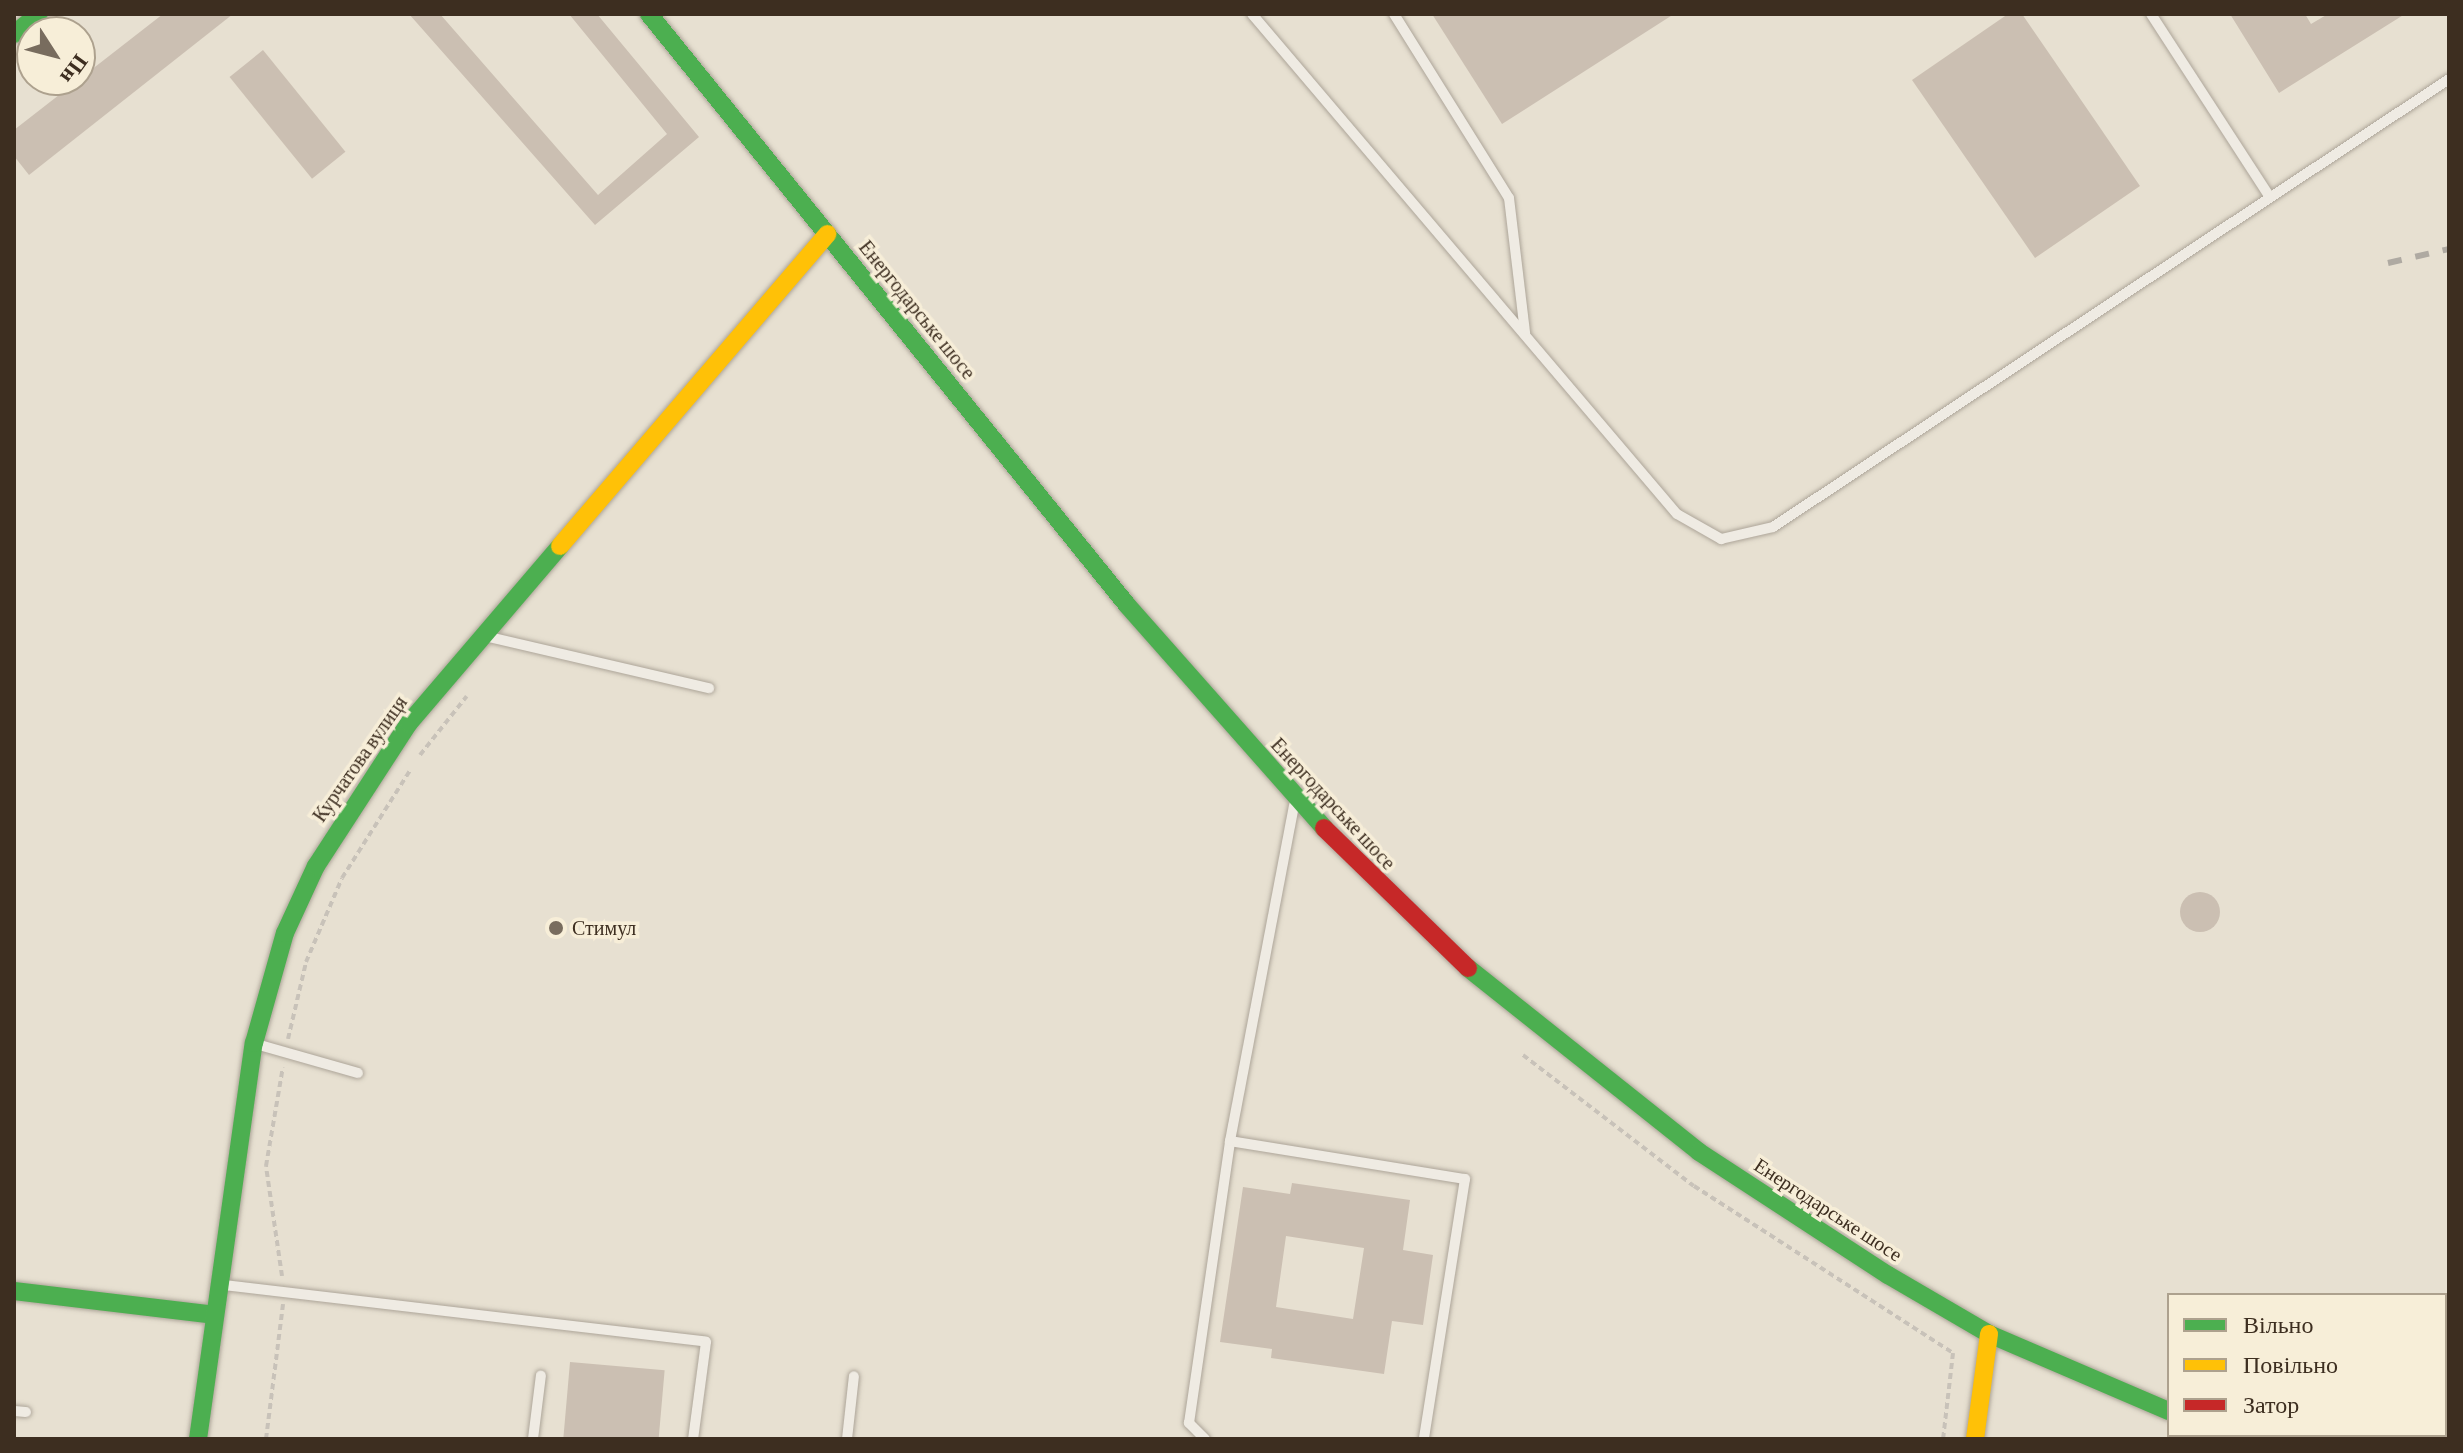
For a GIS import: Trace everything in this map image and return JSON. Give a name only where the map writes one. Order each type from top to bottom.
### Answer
[{"type":"main road","points":[[14,34],[39,14]]},
{"type":"main road","name":"Енергодарське шосе","points":[[649,14],[1295,800],[1459,961],[1577,1060],[1699,1152],[1989,1334],[2167,1410]]},
{"type":"main road","name":"Курчатова вулиця","points":[[198,1439],[254,1043],[285,933],[332,835],[382,758],[481,636],[827,234]]},
{"type":"main road","points":[[14,1291],[214,1315]]},
{"type":"main road","points":[[1975,1439],[1989,1334]]},
{"type":"lane","points":[[1252,14],[1677,514],[1721,539],[1773,527],[2449,79]]},
{"type":"lane","points":[[1394,14],[1509,198],[1525,335]]},
{"type":"lane","points":[[2151,14],[2269,196]]},
{"type":"lane","points":[[481,636],[709,688]]},
{"type":"lane","points":[[1205,1439],[1189,1423],[1230,1141],[1295,800]]},
{"type":"lane","points":[[254,1043],[358,1073]]},
{"type":"lane","points":[[1230,1141],[1465,1179],[1424,1439]]},
{"type":"lane","points":[[218,1284],[706,1342],[693,1439]]},
{"type":"lane","points":[[533,1439],[541,1375]]},
{"type":"lane","points":[[847,1439],[854,1376]]},
{"type":"lane","points":[[14,1411],[26,1412]]},
{"type":"path","points":[[266,1439],[284,1292],[266,1166],[285,1053],[306,962],[342,878],[419,756],[474,687]]},
{"type":"path","points":[[1523,1055],[1694,1186],[1953,1353],[1943,1439]]},
{"type":"building","points":[[163,14],[233,14],[29,175],[14,156],[14,130],[58,96],[96,96],[96,66]]},
{"type":"building","points":[[409,14],[440,14],[598,195],[667,134],[569,14],[597,14],[699,137],[595,225]]},
{"type":"building","points":[[1432,14],[1674,14],[1502,124]]},
{"type":"building","points":[[2008,14],[2022,14],[2140,186],[2035,258],[1912,80]]},
{"type":"building","points":[[2230,14],[2305,14],[2311,24],[2328,14],[2405,14],[2279,93]]},
{"type":"building","points":[[263,50],[345,152],[312,179],[230,77]]},
{"type":"building","points":[[2200,892],[2214,898],[2220,912],[2214,926],[2200,932],[2186,926],[2180,912],[2186,898]]},
{"type":"building","points":[[1292,1183],[1410,1200],[1403,1250],[1433,1255],[1423,1325],[1392,1321],[1384,1374],[1271,1358],[1272,1349],[1220,1342],[1243,1187],[1290,1194]],"holes":[[[1286,1236],[1364,1248],[1353,1319],[1276,1307]]]},
{"type":"building","points":[[570,1362],[665,1370],[659,1439],[563,1439]]},
{"type":"railway","points":[[2388,263],[2449,249]]},
{"type":"traffic: fast","points":[[14,34],[39,14]]},
{"type":"traffic: fast","points":[[649,14],[1127,605],[1324,828]]},
{"type":"traffic: fast","points":[[198,1439],[254,1043],[285,933],[316,866],[409,723],[560,546]]},
{"type":"traffic: fast","points":[[1468,968],[1699,1152],[1888,1275],[1989,1334],[2167,1410]]},
{"type":"traffic: fast","points":[[14,1291],[214,1315]]},
{"type":"traffic: fast","points":[[2238,1437],[2244,1439]]},
{"type":"traffic: slow","points":[[560,546],[827,234]]},
{"type":"traffic: slow","points":[[1975,1439],[1989,1334]]},
{"type":"traffic: jam","points":[[1324,828],[1468,968]]},
{"type":"place","name":"Стимул","points":[[556,928]]}]
